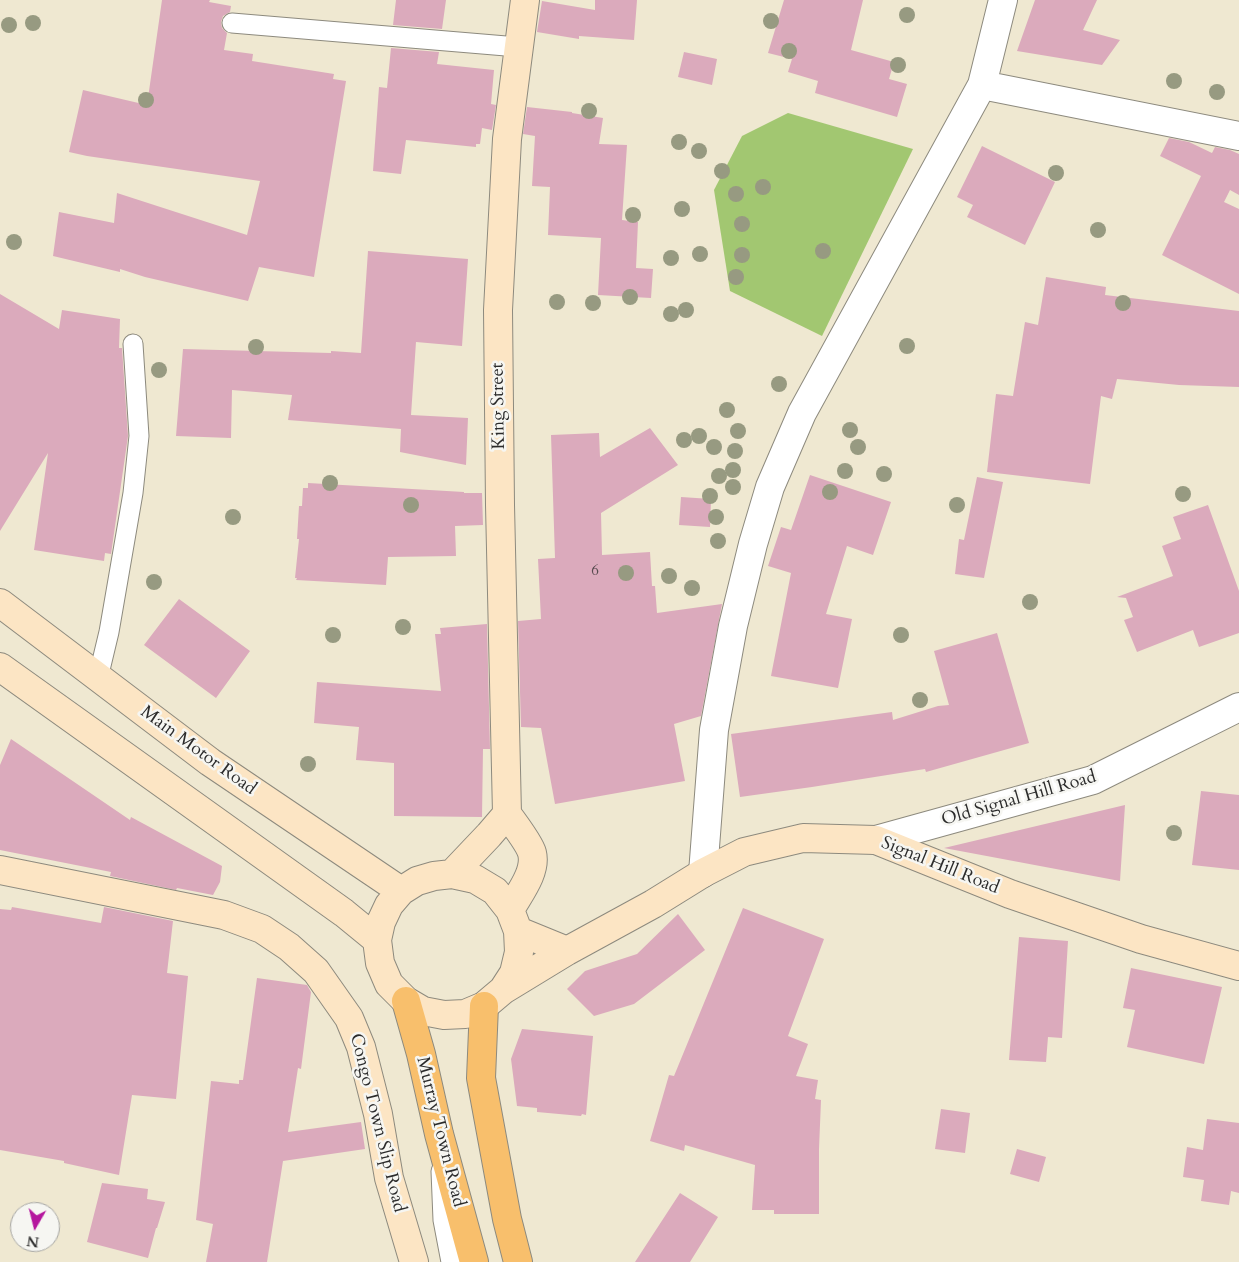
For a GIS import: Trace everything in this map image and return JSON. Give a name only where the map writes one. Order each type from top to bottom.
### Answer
[{"type":"main road","name":"King Street","points":[[507,814],[498,310],[507,139],[525,0]]},
{"type":"main road","name":"Main Motor Road","points":[[0,603],[210,762],[402,891]]},
{"type":"main road","points":[[0,667],[344,913],[377,940]]},
{"type":"main road","points":[[452,874],[507,814],[532,853],[532,866],[514,921]]},
{"type":"main road","name":"Signal Hill Road","points":[[493,998],[567,951],[653,904],[703,873],[744,852],[803,838],[876,840],[1010,894],[1141,939],[1239,966]]},
{"type":"main road","name":"Congo Town Slip Road","points":[[0,870],[224,915],[262,929],[289,947],[316,971],[349,1018],[361,1047],[378,1114],[389,1178],[414,1262]]},
{"type":"main road","points":[[452,874],[475,879],[495,891],[514,921],[519,952],[514,973],[493,998],[465,1014],[444,1015],[423,1011],[406,1002],[389,984],[380,963],[377,940],[381,922],[389,905],[402,891],[417,881],[434,876],[452,874]]},
{"type":"main road","points":[[514,921],[567,951]]},
{"type":"main road","points":[[493,998],[482,1078],[507,1219],[518,1262]]},
{"type":"main road","name":"Murray Town Road","points":[[406,1002],[474,1262]]},
{"type":"street","points":[[703,873],[714,730],[733,626],[753,544],[770,487],[802,413],[982,84],[1003,0]]},
{"type":"street","points":[[982,84],[1239,136]]},
{"type":"street","name":"Old Signal Hill Road","points":[[876,840],[1093,780],[1239,706]]},
{"type":"lane","points":[[232,23],[518,47]]},
{"type":"lane","points":[[98,678],[109,632],[133,493],[139,436],[133,344]]},
{"type":"lane","points":[[439,1134],[443,1220],[451,1262]]},
{"type":"green space","points":[[788,113],[913,149],[822,336],[730,291],[714,190],[742,136]]},
{"type":"building","points":[[162,0],[210,0],[209,2],[231,6],[230,12],[223,16],[221,22],[222,28],[227,33],[224,50],[253,54],[252,61],[334,74],[333,79],[346,81],[314,277],[259,267],[248,301],[145,277],[120,269],[120,272],[53,256],[59,212],[114,223],[117,193],[247,235],[260,181],[69,152],[83,90],[147,105]]},
{"type":"building","points":[[396,0],[446,0],[442,29],[393,25]]},
{"type":"building","points":[[595,0],[637,0],[634,40],[579,36],[579,39],[537,32],[542,1],[595,10]]},
{"type":"building","points":[[784,0],[863,0],[851,50],[894,62],[889,79],[907,84],[897,117],[815,93],[818,81],[788,72],[792,59],[768,53]]},
{"type":"building","points":[[1035,0],[1097,0],[1083,30],[1120,40],[1102,65],[1017,51]]},
{"type":"building","points":[[391,48],[439,52],[437,64],[494,70],[491,104],[496,105],[492,130],[482,128],[480,144],[476,144],[476,147],[406,140],[401,174],[373,171],[379,87],[387,88]]},
{"type":"building","points":[[684,52],[717,59],[712,85],[678,77]]},
{"type":"building","points":[[527,107],[603,118],[599,144],[627,145],[622,220],[638,222],[636,268],[653,269],[651,298],[598,295],[601,238],[548,235],[550,187],[532,186],[535,136],[523,134]]},
{"type":"building","points":[[1169,138],[1189,142],[1212,153],[1215,147],[1239,154],[1239,195],[1230,190],[1224,202],[1239,209],[1239,294],[1162,255],[1201,176],[1160,156]]},
{"type":"building","points":[[982,146],[1055,182],[1025,245],[967,217],[973,205],[957,197]]},
{"type":"building","points":[[368,251],[468,259],[462,346],[416,342],[411,415],[468,418],[466,465],[400,452],[401,429],[288,420],[292,395],[232,390],[231,438],[176,436],[183,349],[361,353]]},
{"type":"building","points":[[1046,277],[1106,287],[1105,295],[1239,311],[1239,387],[1179,385],[1117,379],[1112,399],[1101,396],[1090,484],[987,472],[996,394],[1013,396],[1025,322],[1038,325]]},
{"type":"building","points":[[0,294],[59,329],[62,310],[120,319],[119,348],[122,348],[128,436],[111,554],[105,553],[104,561],[34,550],[48,453],[0,531]]},
{"type":"building","points":[[650,428],[678,465],[601,513],[602,555],[650,552],[652,586],[655,586],[657,613],[722,604],[701,716],[674,724],[685,781],[555,804],[541,728],[521,727],[518,621],[541,619],[538,559],[555,558],[551,435],[599,433],[600,457]]},
{"type":"building","points":[[810,475],[891,502],[873,555],[847,546],[826,614],[852,619],[838,688],[771,676],[791,573],[768,566],[781,527],[791,530]]},
{"type":"building","points":[[977,477],[1003,482],[984,578],[955,574],[959,539],[964,540]]},
{"type":"building","points":[[308,483],[482,493],[483,525],[455,526],[456,556],[388,557],[386,585],[296,580],[299,506],[302,506],[303,488],[308,488]]},
{"type":"building","points":[[681,497],[711,499],[710,527],[679,525]]},
{"type":"building","points":[[1208,505],[1239,591],[1239,633],[1199,647],[1193,630],[1137,652],[1124,620],[1133,617],[1126,598],[1117,597],[1173,576],[1162,546],[1181,539],[1173,517]]},
{"type":"building","points":[[179,599],[250,651],[216,698],[144,645]]},
{"type":"building","points":[[487,624],[490,749],[483,749],[482,817],[394,816],[394,763],[356,760],[359,727],[314,723],[317,682],[441,691],[435,634],[441,634],[440,628]]},
{"type":"building","points":[[997,633],[1029,743],[926,772],[925,769],[740,797],[731,734],[892,712],[893,720],[938,706],[949,705],[934,651]]},
{"type":"building","points":[[11,739],[130,820],[131,817],[222,866],[220,882],[213,895],[177,888],[176,890],[110,876],[111,872],[0,850],[0,765]]},
{"type":"building","points":[[1201,791],[1239,795],[1239,870],[1192,865]]},
{"type":"building","points":[[1125,805],[1120,881],[944,848]]},
{"type":"building","points":[[12,907],[101,923],[104,907],[173,921],[167,973],[188,976],[176,1099],[132,1095],[119,1175],[64,1163],[64,1161],[0,1150],[0,909],[11,910]]},
{"type":"building","points":[[743,908],[824,939],[788,1036],[808,1044],[796,1076],[818,1080],[815,1099],[821,1100],[819,1214],[774,1214],[774,1210],[752,1210],[755,1165],[685,1145],[684,1151],[650,1141],[669,1075],[674,1076]]},
{"type":"building","points":[[678,914],[705,950],[634,1004],[594,1016],[567,989],[585,971],[637,954]]},
{"type":"building","points":[[1019,937],[1068,941],[1062,1038],[1048,1037],[1046,1062],[1009,1060]]},
{"type":"building","points":[[1131,968],[1222,987],[1204,1064],[1127,1047],[1135,1010],[1123,1008]]},
{"type":"building","points":[[257,978],[307,985],[311,992],[301,1069],[298,1068],[288,1132],[361,1122],[365,1149],[283,1161],[267,1262],[206,1262],[213,1224],[196,1220],[211,1081],[239,1084],[239,1080],[243,1080]]},
{"type":"building","points":[[522,1029],[593,1036],[586,1115],[537,1112],[537,1108],[517,1106],[511,1059]]},
{"type":"building","points":[[941,1109],[970,1113],[965,1153],[935,1149]]},
{"type":"building","points":[[1207,1119],[1239,1123],[1239,1193],[1231,1191],[1229,1205],[1201,1201],[1204,1180],[1183,1177],[1187,1147],[1203,1150]]},
{"type":"building","points":[[1017,1149],[1046,1157],[1039,1182],[1010,1174]]},
{"type":"building","points":[[102,1183],[148,1189],[147,1199],[165,1202],[148,1258],[87,1242]]},
{"type":"building","points":[[680,1193],[718,1217],[690,1262],[635,1262]]}]
